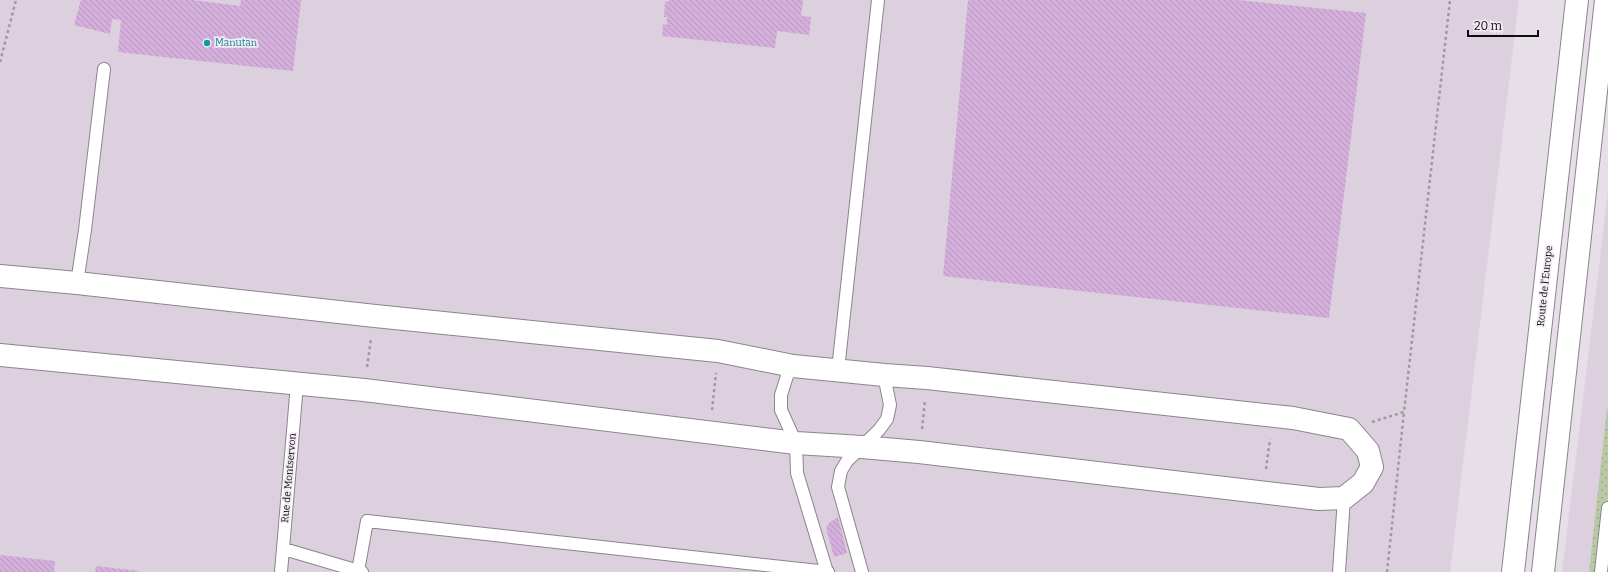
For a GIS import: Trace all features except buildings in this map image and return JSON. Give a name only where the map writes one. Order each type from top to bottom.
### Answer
[{"type":"street","name":"Route de l'Europe","points":[[1513,572],[1577,0]]},
{"type":"street","points":[[1543,572],[1606,0]]},
{"type":"street","points":[[0,276],[718,351],[793,366],[927,378],[1293,418],[1349,429],[1368,451],[1372,466],[1363,483],[1344,498],[1319,499],[862,446],[796,444],[364,390],[0,355]]},
{"type":"lane","points":[[838,370],[878,0]]},
{"type":"lane","points":[[77,283],[85,230],[104,69]]},
{"type":"lane","points":[[284,549],[360,571],[367,522],[732,567],[827,572],[796,473],[796,444],[781,410],[781,395],[787,376],[793,366]]},
{"type":"lane","points":[[862,572],[838,486],[840,471],[847,461],[879,430],[887,419],[890,405],[884,375]]},
{"type":"lane","name":"Rue de Montservon","points":[[281,572],[297,384]]},
{"type":"lane","points":[[1339,572],[1344,498]]},
{"type":"lane","points":[[1601,572],[1608,508]]},
{"type":"path","points":[[0,62],[16,0]]},
{"type":"path","points":[[1386,572],[1450,0]]},
{"type":"path","points":[[364,390],[375,316]]},
{"type":"path","points":[[710,433],[718,351]]},
{"type":"path","points":[[919,452],[927,378]]},
{"type":"path","points":[[1349,429],[1404,412]]},
{"type":"path","points":[[1264,493],[1272,416]]},
{"type":"shaded area","points":[[0,0],[1519,0],[1450,572],[0,572]]},
{"type":"shaded area","points":[[1608,192],[1608,572],[1562,572]]},
{"type":"green space","points":[[1607,409],[1608,572],[1589,572]]},
{"type":"place","name":"Manutan","points":[[207,43]]}]
